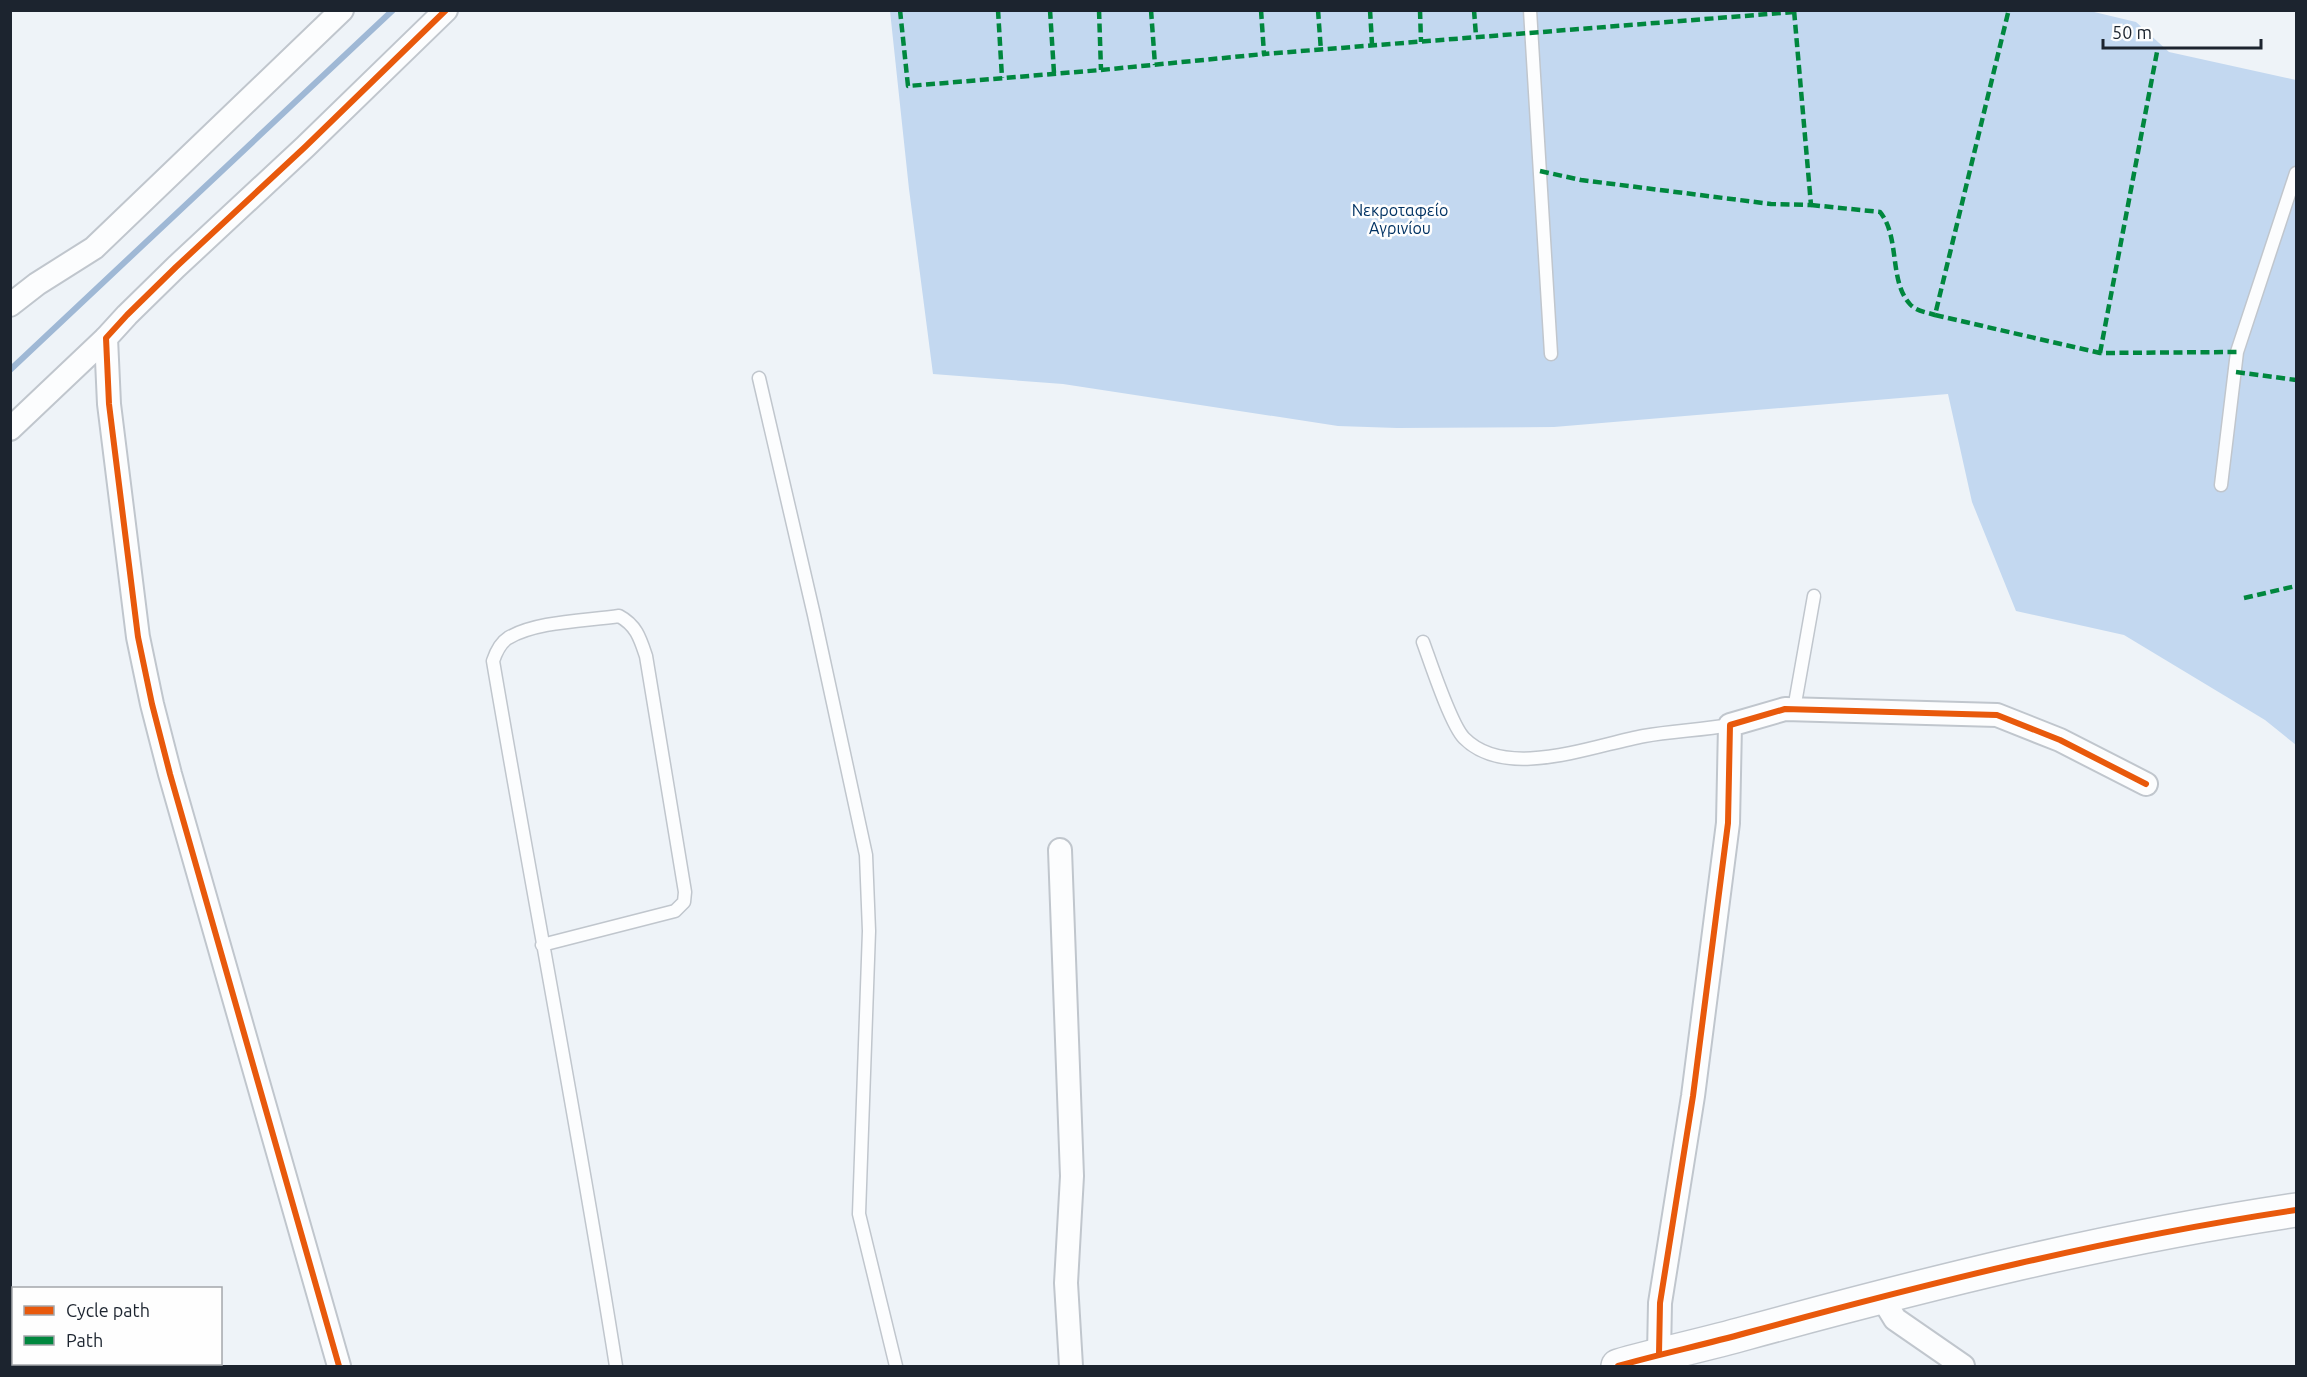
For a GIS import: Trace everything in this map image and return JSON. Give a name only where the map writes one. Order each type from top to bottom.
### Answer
[{"type":"street","points":[[10,305],[37,284],[94,248],[342,10]]},
{"type":"street","points":[[10,429],[106,338],[168,274],[332,123],[446,10]]},
{"type":"street","points":[[106,338],[109,404],[126,551],[138,637],[152,704],[173,785],[339,1366]]},
{"type":"street","points":[[1659,1354],[1660,1303],[1693,1096],[1728,823],[1730,725],[1776,711],[1794,709],[1997,716],[2060,740],[2146,784]]},
{"type":"street","points":[[1060,850],[1072,1176],[1066,1283],[1071,1366]]},
{"type":"street","points":[[1618,1366],[1742,1335],[1881,1296],[2058,1253],[2230,1220],[2296,1210]]},
{"type":"street","points":[[1881,1296],[1895,1319],[1963,1366]]},
{"type":"lane","points":[[1530,10],[1551,354]]},
{"type":"lane","points":[[2221,485],[2237,352],[2296,173]]},
{"type":"lane","points":[[759,378],[866,855],[869,931],[859,1214],[896,1366]]},
{"type":"lane","points":[[1794,709],[1814,596]]},
{"type":"lane","points":[[542,945],[675,911],[684,902],[685,891],[646,656],[638,632],[630,622],[619,616],[538,627],[508,638],[498,648],[493,661],[542,945],[592,1214],[616,1366]]},
{"type":"lane","points":[[1423,642],[1458,731],[1471,744],[1495,754],[1518,759],[1540,759],[1638,737],[1730,725]]},
{"type":"green space","name":"Νεκροταφείο Αγρινίου","points":[[890,11],[2090,11],[2136,22],[2169,52],[2296,80],[2296,745],[2265,720],[2124,635],[2016,611],[1972,502],[1948,394],[1554,427],[1397,428],[1338,426],[1063,384],[933,374],[909,189]]},
{"type":"waterway","points":[[10,370],[393,10]]},
{"type":"marked path","points":[[900,10],[908,86],[1264,54]]},
{"type":"marked path","points":[[998,10],[1002,78]]},
{"type":"marked path","points":[[1050,10],[1054,73]]},
{"type":"marked path","points":[[1099,10],[1101,70]]},
{"type":"marked path","points":[[1151,10],[1155,65]]},
{"type":"marked path","points":[[1261,10],[1264,54],[1794,12]]},
{"type":"marked path","points":[[1318,10],[1321,51]]},
{"type":"marked path","points":[[1370,10],[1372,44]]},
{"type":"marked path","points":[[1420,10],[1421,42]]},
{"type":"marked path","points":[[1474,10],[1476,36]]},
{"type":"marked path","points":[[1540,171],[1581,180],[1771,204],[1811,205],[1794,10]]},
{"type":"marked path","points":[[2008,13],[1935,315],[2100,353],[2237,352]]},
{"type":"marked path","points":[[2100,353],[2157,52]]},
{"type":"marked path","points":[[1811,205],[1880,212],[1890,233],[1896,270],[1903,293],[1914,308],[1935,315]]},
{"type":"marked path","points":[[2236,372],[2296,380]]},
{"type":"marked path","points":[[2244,598],[2296,586]]},
{"type":"cycle path","points":[[339,1366],[152,704],[138,637],[109,404],[106,338],[176,267],[305,147],[446,10]]},
{"type":"cycle path","points":[[1659,1354],[1660,1303],[1693,1096],[1728,823],[1730,725],[1785,709],[1997,715],[2060,740],[2146,784]]},
{"type":"cycle path","points":[[1618,1366],[2019,1263],[2156,1234],[2296,1210]]}]
